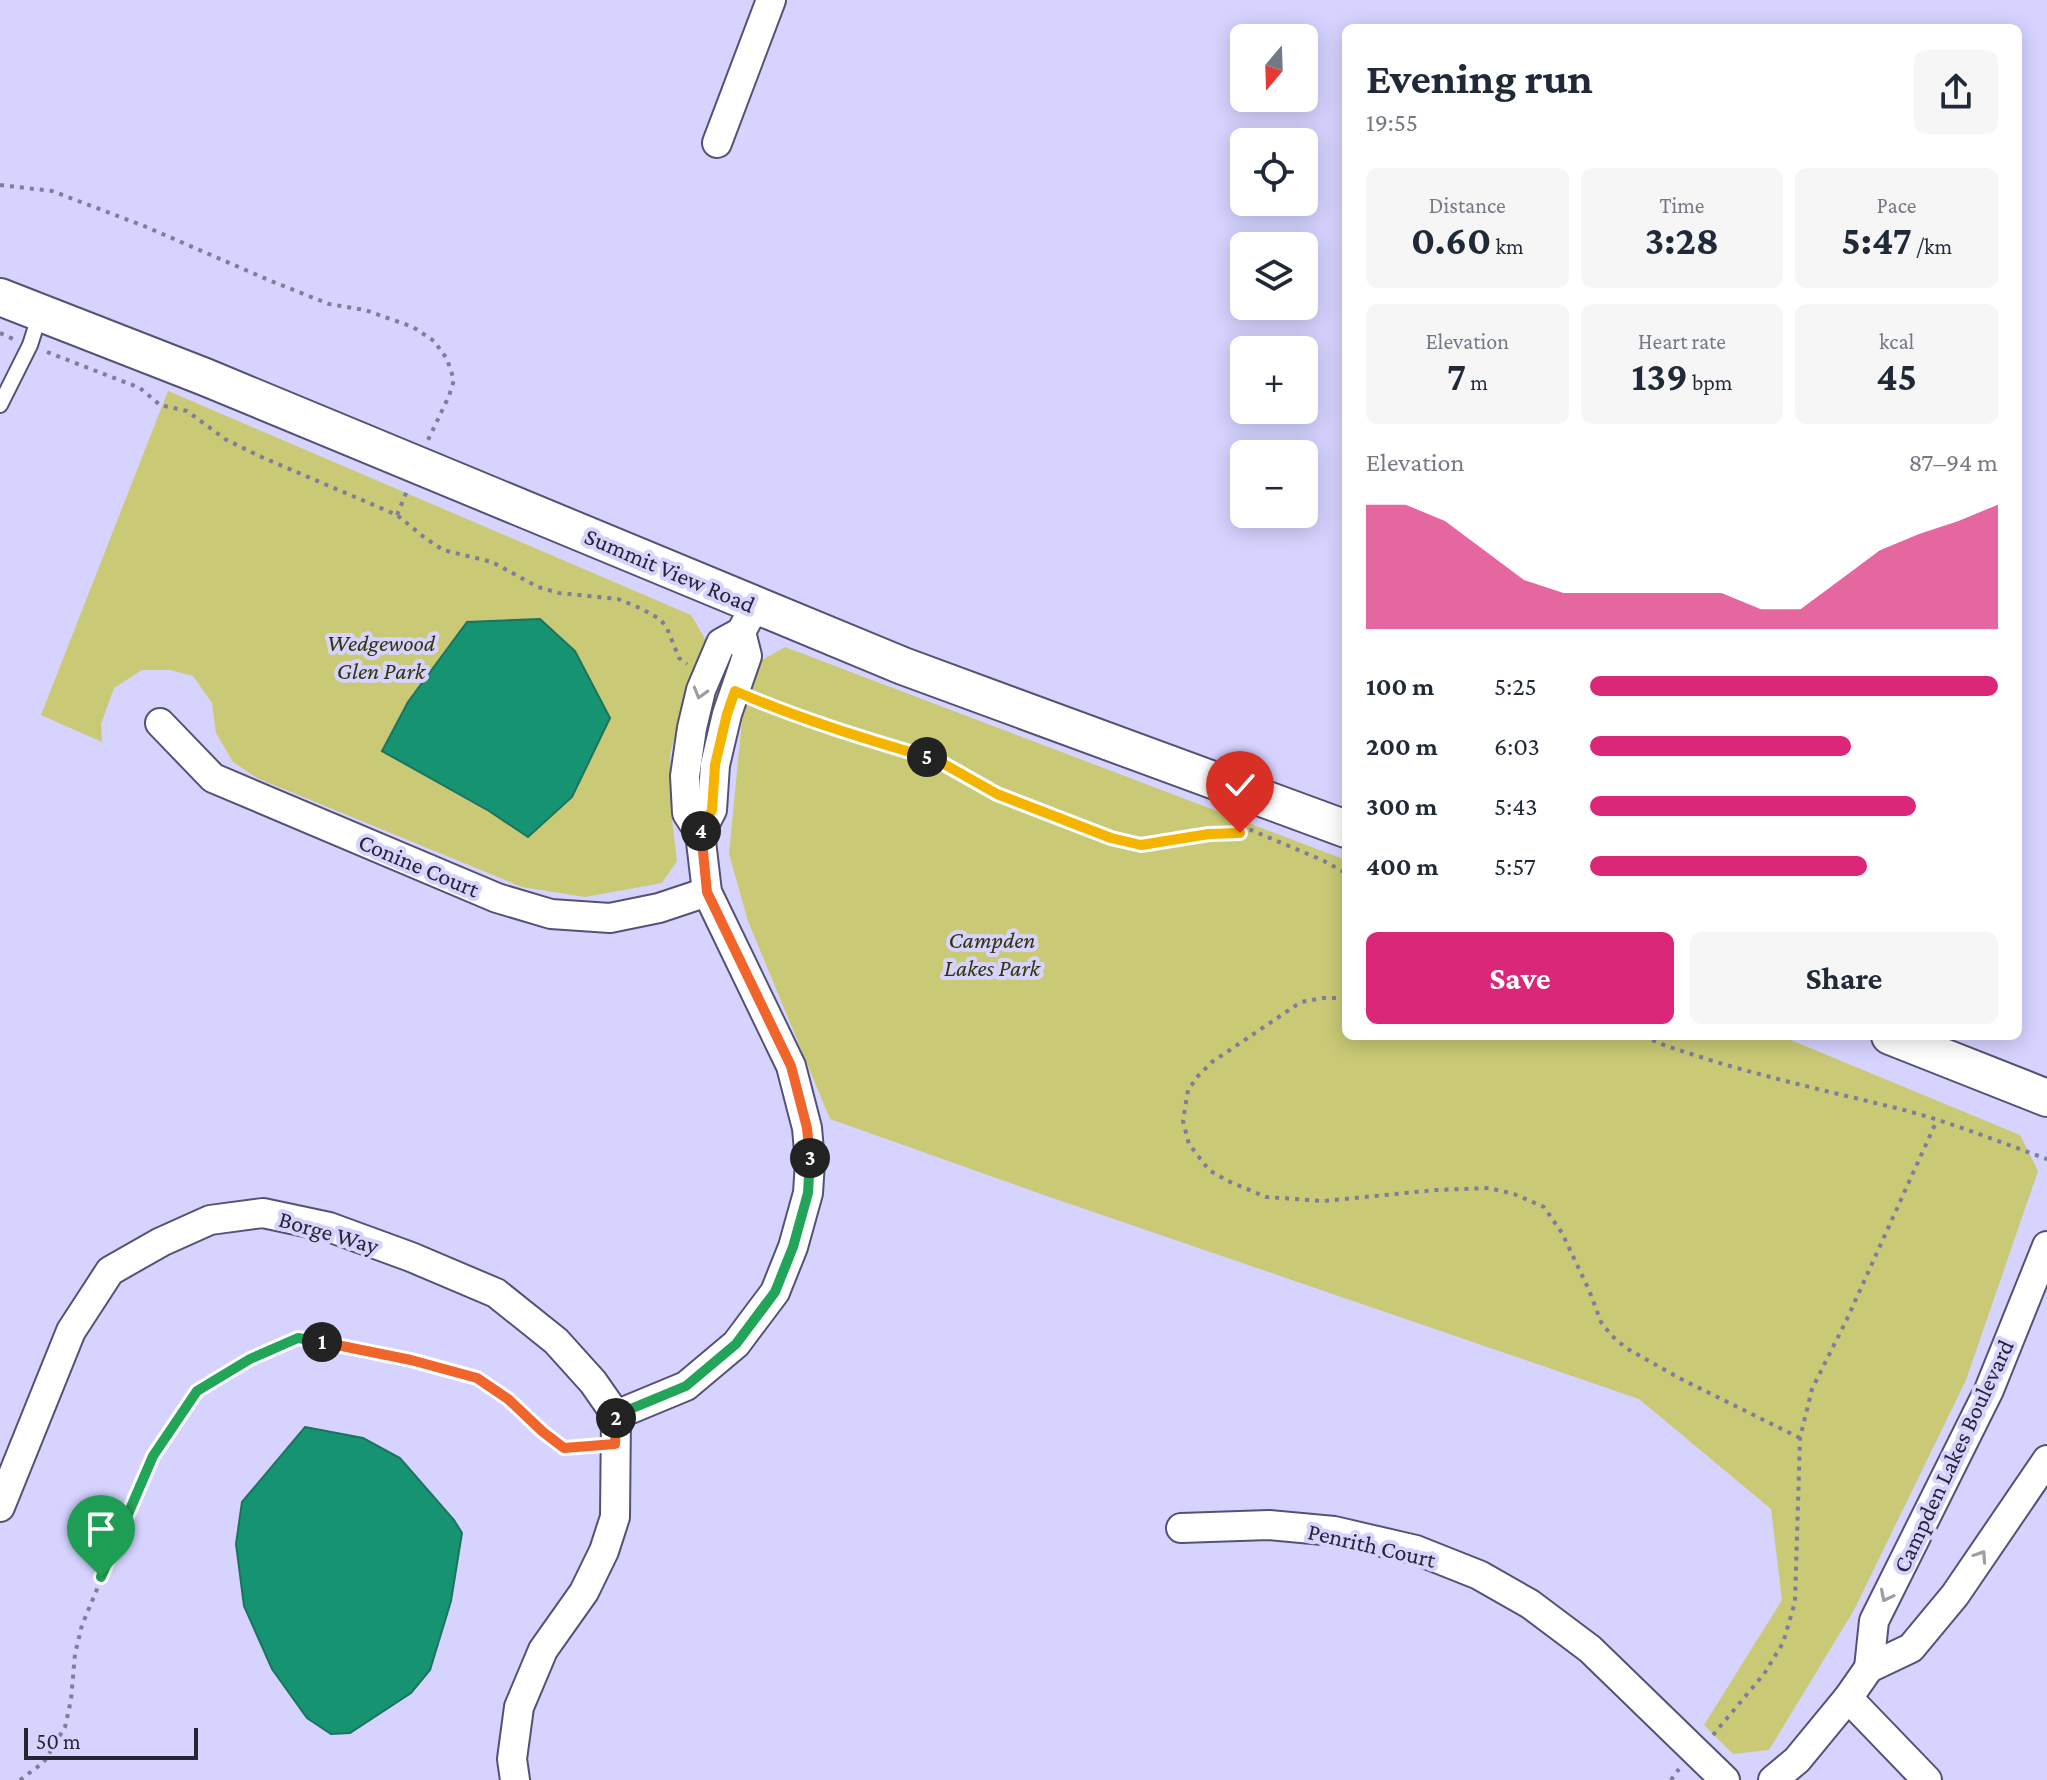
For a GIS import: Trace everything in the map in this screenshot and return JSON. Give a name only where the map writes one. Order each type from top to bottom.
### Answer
[{"type":"street","points":[[717,143],[771,0]]},
{"type":"street","name":"Summit View Road","points":[[0,297],[35,329],[219,382],[748,619],[918,672],[1342,828]]},
{"type":"street","points":[[515,1780],[512,1759],[519,1707],[543,1650],[584,1592],[604,1551],[615,1517],[616,1415],[686,1386],[736,1344],[775,1292],[793,1247],[808,1193],[810,1162],[807,1128],[791,1066],[707,892],[700,833],[687,813],[685,776],[692,728],[705,677],[721,643],[748,619]]},
{"type":"street","points":[[700,833],[712,810],[715,765],[727,714],[747,656],[748,619]]},
{"type":"street","name":"Conine Court","points":[[160,723],[213,778],[497,898],[551,914],[610,918],[659,908],[707,892]]},
{"type":"street","points":[[1900,1040],[2047,1098]]},
{"type":"street","name":"Borge Way","points":[[0,1507],[71,1331],[110,1271],[161,1242],[210,1220],[263,1213],[329,1227],[496,1293],[556,1341],[593,1382],[616,1415]]},
{"type":"street","name":"Campden Lakes Boulevard","points":[[1773,1780],[1797,1760],[1869,1668],[1874,1621],[1989,1390],[2047,1246]]},
{"type":"street","name":"Campden Lakes Boulevard","points":[[1869,1668],[1911,1648],[1955,1595],[2047,1460]]},
{"type":"street","name":"Penrith Court","points":[[1181,1528],[1269,1525],[1334,1531],[1416,1550],[1479,1575],[1530,1604],[1590,1649],[1725,1780]]},
{"type":"street","points":[[1848,1698],[1927,1780]]},
{"type":"lane","points":[[0,405],[35,329]]},
{"type":"path","points":[[0,185],[52,191],[329,304],[365,310],[413,327],[434,341],[447,359],[454,380],[426,446]]},
{"type":"path","points":[[0,333],[35,329],[140,388],[160,405],[187,411],[225,439],[397,515],[443,550],[492,562],[538,587],[559,593],[618,599],[640,608],[660,619],[679,658],[705,677]]},
{"type":"path","points":[[397,515],[410,485]]},
{"type":"path","points":[[735,691],[772,707],[935,759],[997,794],[1111,838],[1141,845],[1251,830],[1342,871]]},
{"type":"path","points":[[1342,998],[1301,1002],[1212,1062],[1198,1076],[1188,1090],[1183,1121],[1189,1144],[1209,1170],[1266,1197],[1324,1201],[1489,1188],[1514,1194],[1544,1207],[1562,1233],[1601,1322],[1611,1335],[1626,1348],[1681,1379],[1800,1438]]},
{"type":"path","points":[[1652,1040],[1743,1070],[1898,1108],[2047,1159]]},
{"type":"path","points":[[1671,1780],[1673,1774],[1712,1737],[1764,1674],[1783,1643],[1795,1602],[1800,1438],[1812,1389],[1937,1120]]},
{"type":"path","points":[[20,1780],[44,1762],[65,1727],[82,1625],[153,1456],[197,1391],[250,1359],[298,1338],[411,1360],[477,1378],[508,1399],[564,1448],[615,1444]]},
{"type":"green space","name":"Wedgewood Glen Park","points":[[168,391],[691,615],[707,642],[687,690],[670,755],[671,810],[677,861],[662,883],[585,897],[522,887],[257,778],[233,762],[216,733],[212,703],[193,676],[170,670],[142,670],[114,688],[101,724],[102,742],[41,715]]},
{"type":"green space","name":"Campden Lakes Park","points":[[785,647],[1342,858],[1342,1040],[1791,1040],[2020,1135],[2038,1171],[1966,1380],[1854,1610],[1769,1750],[1733,1754],[1704,1725],[1782,1600],[1771,1509],[1639,1399],[830,1119],[748,921],[729,854],[742,720],[753,665]]},
{"type":"shaded area","points":[[540,619],[575,651],[610,718],[572,797],[528,837],[489,811],[382,751],[408,702],[467,622]]},
{"type":"shaded area","points":[[305,1427],[363,1438],[400,1458],[462,1533],[451,1601],[430,1670],[411,1693],[350,1733],[331,1734],[307,1718],[272,1669],[244,1606],[236,1544],[242,1502]]},
{"type":"route","points":[[101,1577],[153,1456],[197,1391],[250,1359],[298,1338],[411,1360],[477,1378],[508,1399],[564,1448],[615,1444],[616,1415],[686,1386],[736,1344],[775,1292],[793,1247],[808,1193],[810,1162],[807,1128],[791,1066],[707,892],[700,833],[712,810],[715,765],[735,691],[772,707],[935,759],[997,794],[1111,838],[1141,845],[1209,834],[1240,833]]}]
